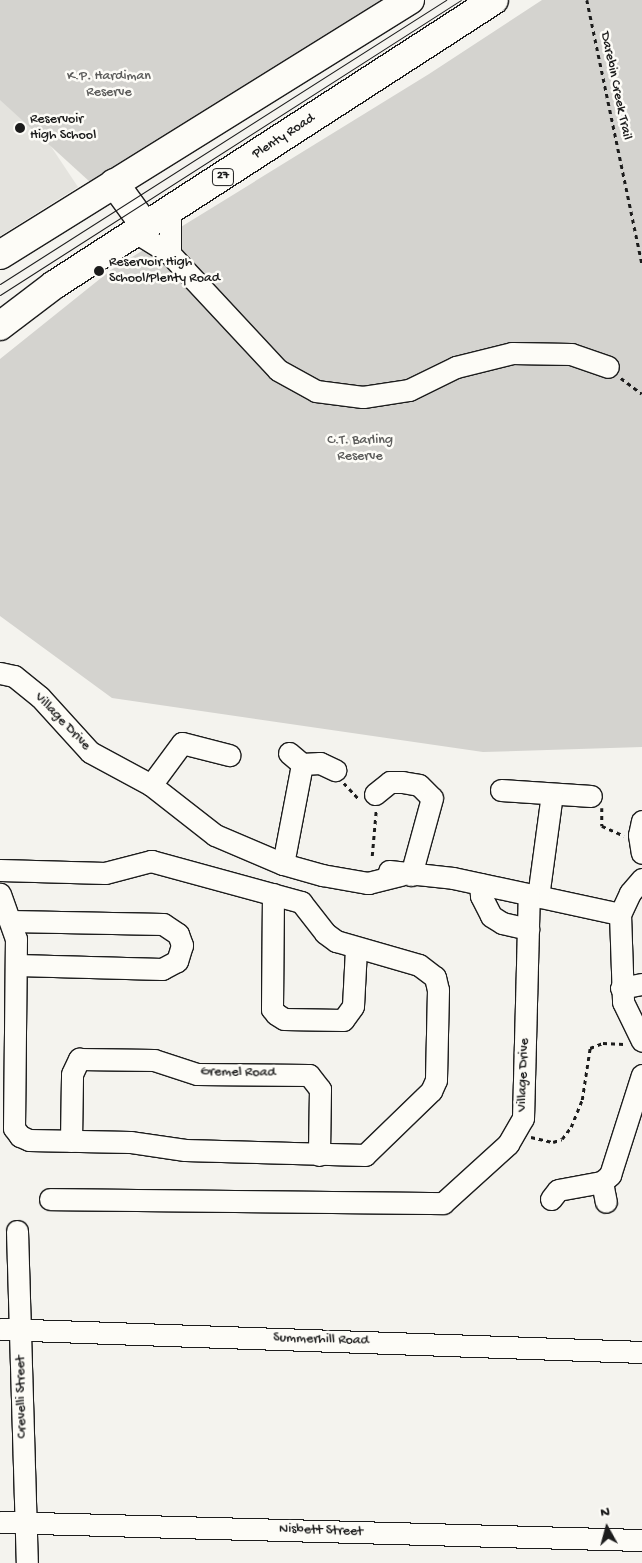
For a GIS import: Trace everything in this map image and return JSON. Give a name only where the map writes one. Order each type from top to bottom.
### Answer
[{"type":"highway","points":[[0,256],[114,183],[410,0]]},
{"type":"highway","name":"Plenty Road","points":[[0,326],[54,285],[170,212],[494,0]]},
{"type":"highway","points":[[114,183],[141,230]]},
{"type":"street","points":[[170,212],[170,254]]},
{"type":"street","points":[[141,230],[170,254],[278,370],[316,391],[363,397],[410,390],[456,367],[512,353],[571,354],[608,367]]},
{"type":"street","name":"Village Drive","points":[[0,673],[14,676],[40,697],[90,752],[151,785],[214,835],[283,864],[338,878],[372,868],[406,874],[454,878],[620,914]]},
{"type":"street","points":[[151,785],[182,743],[229,755]]},
{"type":"street","points":[[283,864],[296,759],[320,764],[335,770]]},
{"type":"street","points":[[370,800],[390,782],[402,782],[418,786],[432,798],[406,874]]},
{"type":"street","points":[[501,790],[590,796]]},
{"type":"street","name":"Village Drive","points":[[50,1199],[428,1205],[443,1203],[518,1132],[523,1118],[528,929],[552,794]]},
{"type":"street","points":[[0,870],[105,873],[151,861],[301,902],[325,933],[356,948],[419,965],[435,977],[438,990],[436,1080],[431,1091],[365,1155],[185,1150],[130,1142],[30,1140],[20,1136],[14,1128],[7,1103],[11,957],[10,922],[0,894]]},
{"type":"street","points":[[641,1039],[630,1022],[621,988],[620,914],[630,892],[642,879]]},
{"type":"street","points":[[480,884],[481,896],[491,916],[502,923],[528,929]]},
{"type":"street","points":[[273,894],[272,1009],[276,1014],[284,1019],[344,1020],[353,1006],[356,948]]},
{"type":"street","points":[[10,922],[163,924],[178,934],[182,945],[177,961],[162,969],[11,957]]},
{"type":"street","points":[[621,988],[642,984]]},
{"type":"street","name":"Gremel Road","points":[[71,1141],[72,1074],[79,1059],[154,1060],[198,1074],[309,1075],[320,1089],[319,1154]]},
{"type":"street","points":[[552,1199],[558,1190],[604,1192],[617,1161],[642,1075]]},
{"type":"street","name":"Crevelli Street","points":[[17,1231],[10,1330],[25,1523],[26,1563]]},
{"type":"street","name":"Summerhill Road","points":[[10,1330],[642,1352]]},
{"type":"street","name":"Nisbett Street","points":[[0,1522],[642,1540]]},
{"type":"path","name":"Darebin Creek Trail","points":[[587,0],[642,264]]},
{"type":"path","points":[[608,367],[642,394]]},
{"type":"path","points":[[335,770],[352,795],[370,800],[377,806],[372,856]]},
{"type":"path","points":[[590,796],[603,805],[601,821],[606,830],[641,838]]},
{"type":"path","points":[[518,1132],[552,1142],[562,1139],[571,1127],[582,1100],[590,1048],[603,1043],[632,1043],[641,1039]]},
{"type":"shaded area","name":"Reservoir High School","points":[[0,70],[78,187],[0,236]]},
{"type":"green space","name":"K.P. Hardiman Reserve","points":[[0,0],[406,0],[101,192],[0,100]]},
{"type":"green space","name":"C.T. Barling Reserve","points":[[542,0],[642,0],[642,747],[483,752],[112,698],[0,616],[0,359],[111,270],[429,74]]},
{"type":"tram line","points":[[0,284],[446,0]]},
{"type":"tram line","points":[[0,295],[461,0]]},
{"type":"place","name":"Reservoir High School","points":[[20,128]]},
{"type":"place","name":"Reservoir High School/Plenty Road","points":[[99,271]]}]
